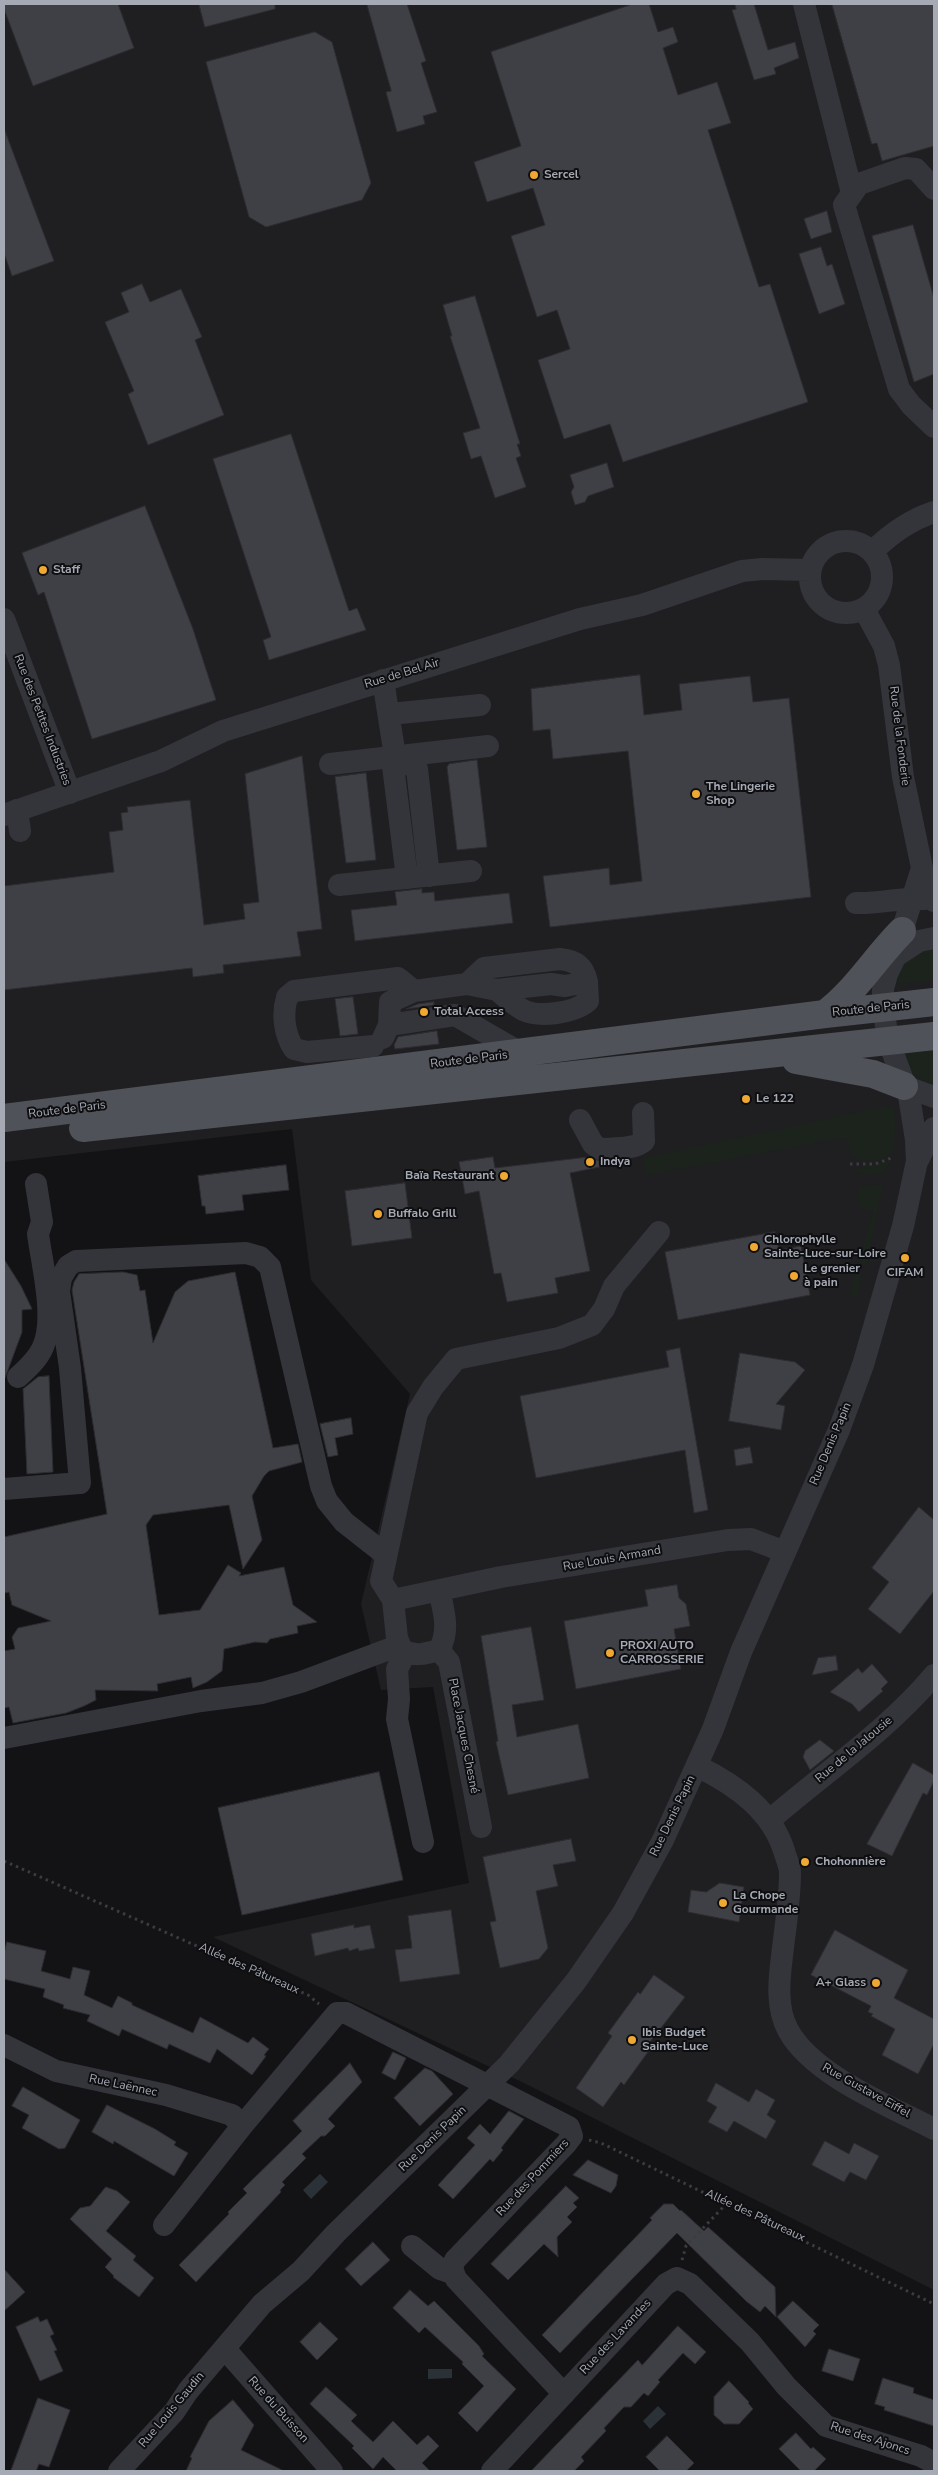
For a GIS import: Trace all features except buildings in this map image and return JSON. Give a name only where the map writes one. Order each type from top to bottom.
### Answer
[{"type":"main road","points":[[825,1014],[857,984],[888,944],[899,944]]},
{"type":"main road","name":"Route de Paris","points":[[4,1118],[883,1006],[934,1002]]},
{"type":"main road","name":"Route de Paris","points":[[4,1137],[934,1036]]},
{"type":"main road","points":[[770,1054],[873,1074],[904,1086]]},
{"type":"street","points":[[804,4],[852,193]]},
{"type":"street","points":[[934,189],[916,169],[905,168],[859,184],[844,205],[899,389],[911,405],[934,427]]},
{"type":"street","points":[[872,552],[890,534],[921,516],[934,512]]},
{"type":"street","points":[[848,541],[859,543],[872,552],[882,570],[881,586],[873,601],[864,609],[844,614],[824,606],[812,591],[810,570],[819,552],[836,542],[848,541]]},
{"type":"street","name":"Rue de Bel Air","points":[[14,819],[70,794],[161,761],[223,730],[580,619],[642,605],[742,571],[762,568],[810,570]]},
{"type":"street","name":"Rue de la Fonderie","points":[[864,609],[884,646],[889,666],[903,778],[927,900]]},
{"type":"street","name":"Rue des Petites Industries","points":[[4,619],[70,794]]},
{"type":"street","points":[[383,680],[390,714],[395,756],[393,766],[418,877]]},
{"type":"street","points":[[390,714],[480,705]]},
{"type":"street","points":[[330,764],[488,746]]},
{"type":"street","points":[[339,885],[471,871]]},
{"type":"street","points":[[856,902],[872,904],[927,900]]},
{"type":"street","points":[[917,1161],[912,1110],[888,1040],[883,1006],[883,989],[899,944],[927,900]]},
{"type":"street","points":[[899,944],[934,938]]},
{"type":"street","points":[[353,1074],[373,1046],[384,1037],[390,1025],[390,1002],[414,991],[467,984],[497,990],[551,984],[565,986],[587,982],[581,966],[572,960],[560,959],[484,968],[467,984]]},
{"type":"street","points":[[373,1046],[307,1052],[294,1049],[288,1041],[284,1020],[287,997],[294,991],[398,978],[414,991]]},
{"type":"street","points":[[390,1025],[455,1015],[521,1053]]},
{"type":"street","points":[[904,1086],[934,1097]]},
{"type":"street","points":[[580,1120],[593,1144],[600,1149],[617,1148],[639,1145],[644,1141],[643,1113]]},
{"type":"street","points":[[917,1161],[934,1128]]},
{"type":"street","name":"Rue Denis Papin","points":[[225,2349],[262,2304],[301,2271],[336,2233],[487,2086],[520,2051],[576,1981],[623,1913],[663,1840],[697,1766],[741,1652],[839,1430],[863,1365],[904,1226],[917,1161]]},
{"type":"street","points":[[18,1377],[40,1353],[46,1333],[48,1315],[38,1234],[42,1222],[36,1184]]},
{"type":"street","points":[[423,1842],[397,1719],[399,1699],[397,1669],[403,1649],[393,1600],[381,1581],[418,1413],[433,1387],[456,1359],[559,1338],[592,1325],[604,1309],[614,1286],[660,1232]]},
{"type":"street","points":[[4,1489],[80,1484],[70,1368],[59,1291],[61,1278],[68,1266],[76,1261],[246,1252],[260,1257],[270,1267],[309,1439],[327,1501],[344,1522],[386,1555]]},
{"type":"street","name":"Rue Louis Armand","points":[[439,1591],[501,1578],[728,1540],[751,1539],[785,1552]]},
{"type":"street","points":[[4,1738],[201,1701],[262,1693],[403,1649],[422,1655],[439,1650],[445,1639],[445,1614],[439,1591],[393,1600]]},
{"type":"street","name":"Place Jacques Chesné","points":[[439,1650],[450,1662],[481,1827]]},
{"type":"street","name":"Rue de la Jalousie","points":[[770,1820],[857,1750],[920,1691],[934,1675]]},
{"type":"street","name":"Rue Gustave Eiffel","points":[[697,1766],[744,1794],[770,1820],[783,1845],[790,1871],[778,1982],[781,2007],[788,2030],[815,2062],[846,2083],[934,2129]]},
{"type":"street","points":[[164,2225],[242,2126],[337,2013],[346,2013],[487,2086]]},
{"type":"street","name":"Rue Laënnec","points":[[4,2045],[56,2071],[166,2095],[232,2115],[242,2126]]},
{"type":"street","name":"Rue des Pommiers","points":[[454,2274],[452,2268],[455,2260],[572,2136],[569,2127],[511,2096],[487,2086]]},
{"type":"street","points":[[412,2246],[440,2269],[454,2274],[456,2279],[564,2394]]},
{"type":"street","name":"Rue des Ajoncs","points":[[676,2278],[690,2284],[750,2342],[786,2386],[826,2426],[921,2456],[934,2463]]},
{"type":"street","name":"Rue des Lavandes","points":[[492,2471],[666,2284],[676,2278]]},
{"type":"street","name":"Rue Louis Gaudin","points":[[119,2471],[162,2427],[188,2391],[225,2349]]},
{"type":"street","name":"Rue du Buisson","points":[[225,2349],[332,2471]]},
{"type":"path","points":[[850,1164],[864,1166],[894,1157]]},
{"type":"path","name":"Allée des Pâtureaux","points":[[4,1861],[308,1995],[320,2005],[337,2013]]},
{"type":"path","name":"Allée des Pâtureaux","points":[[572,2136],[602,2143],[934,2304]]},
{"type":"path","points":[[676,2278],[686,2246],[727,2203]]},
{"type":"shaded area","points":[[4,4],[934,4],[934,2290],[524,2083],[213,1937],[469,1883],[433,1687],[381,1690],[361,1604],[410,1394],[311,1280],[292,1129],[4,1162]]},
{"type":"shaded area","points":[[934,945],[934,980],[894,984],[900,965]]},
{"type":"shaded area","points":[[934,1049],[934,1086],[913,1074],[904,1052]]},
{"type":"shaded area","points":[[893,1105],[896,1125],[893,1151],[890,1155],[876,1161],[856,1160],[850,1150],[847,1137],[646,1175],[643,1158]]},
{"type":"shaded area","points":[[890,1162],[888,1166],[879,1173],[868,1175],[854,1169]]},
{"type":"shaded area","points":[[883,1184],[866,1265],[861,1265],[859,1275],[862,1276],[856,1300],[851,1290],[873,1212],[859,1207],[857,1187]]},
{"type":"shaded area","points":[[320,2174],[328,2182],[311,2199],[303,2190]]},
{"type":"shaded area","points":[[428,2369],[452,2369],[452,2378],[428,2379]]},
{"type":"shaded area","points":[[658,2406],[666,2414],[650,2429],[643,2421]]},
{"type":"place","name":"Sercel","points":[[534,175]]},
{"type":"place","name":"Staff","points":[[43,570]]},
{"type":"place","name":"The Lingerie Shop","points":[[696,794]]},
{"type":"place","name":"Total Access","points":[[424,1012]]},
{"type":"place","name":"Le 122","points":[[746,1099]]},
{"type":"place","name":"Indya","points":[[590,1162]]},
{"type":"place","name":"Baïa Restaurant","points":[[504,1176]]},
{"type":"place","name":"Buffalo Grill","points":[[378,1214]]},
{"type":"place","name":"Chlorophylle Sainte-Luce-sur-Loire","points":[[754,1247]]},
{"type":"place","name":"CIFAM","points":[[905,1258]]},
{"type":"place","name":"Le grenier à pain","points":[[794,1276]]},
{"type":"place","name":"PROXI AUTO CARROSSERIE","points":[[610,1653]]},
{"type":"place","name":"Chohonnière","points":[[805,1862]]},
{"type":"place","name":"La Chope Gourmande","points":[[723,1903]]},
{"type":"place","name":"A+ Glass","points":[[876,1983]]},
{"type":"place","name":"Ibis Budget Sainte-Luce","points":[[632,2040]]}]
